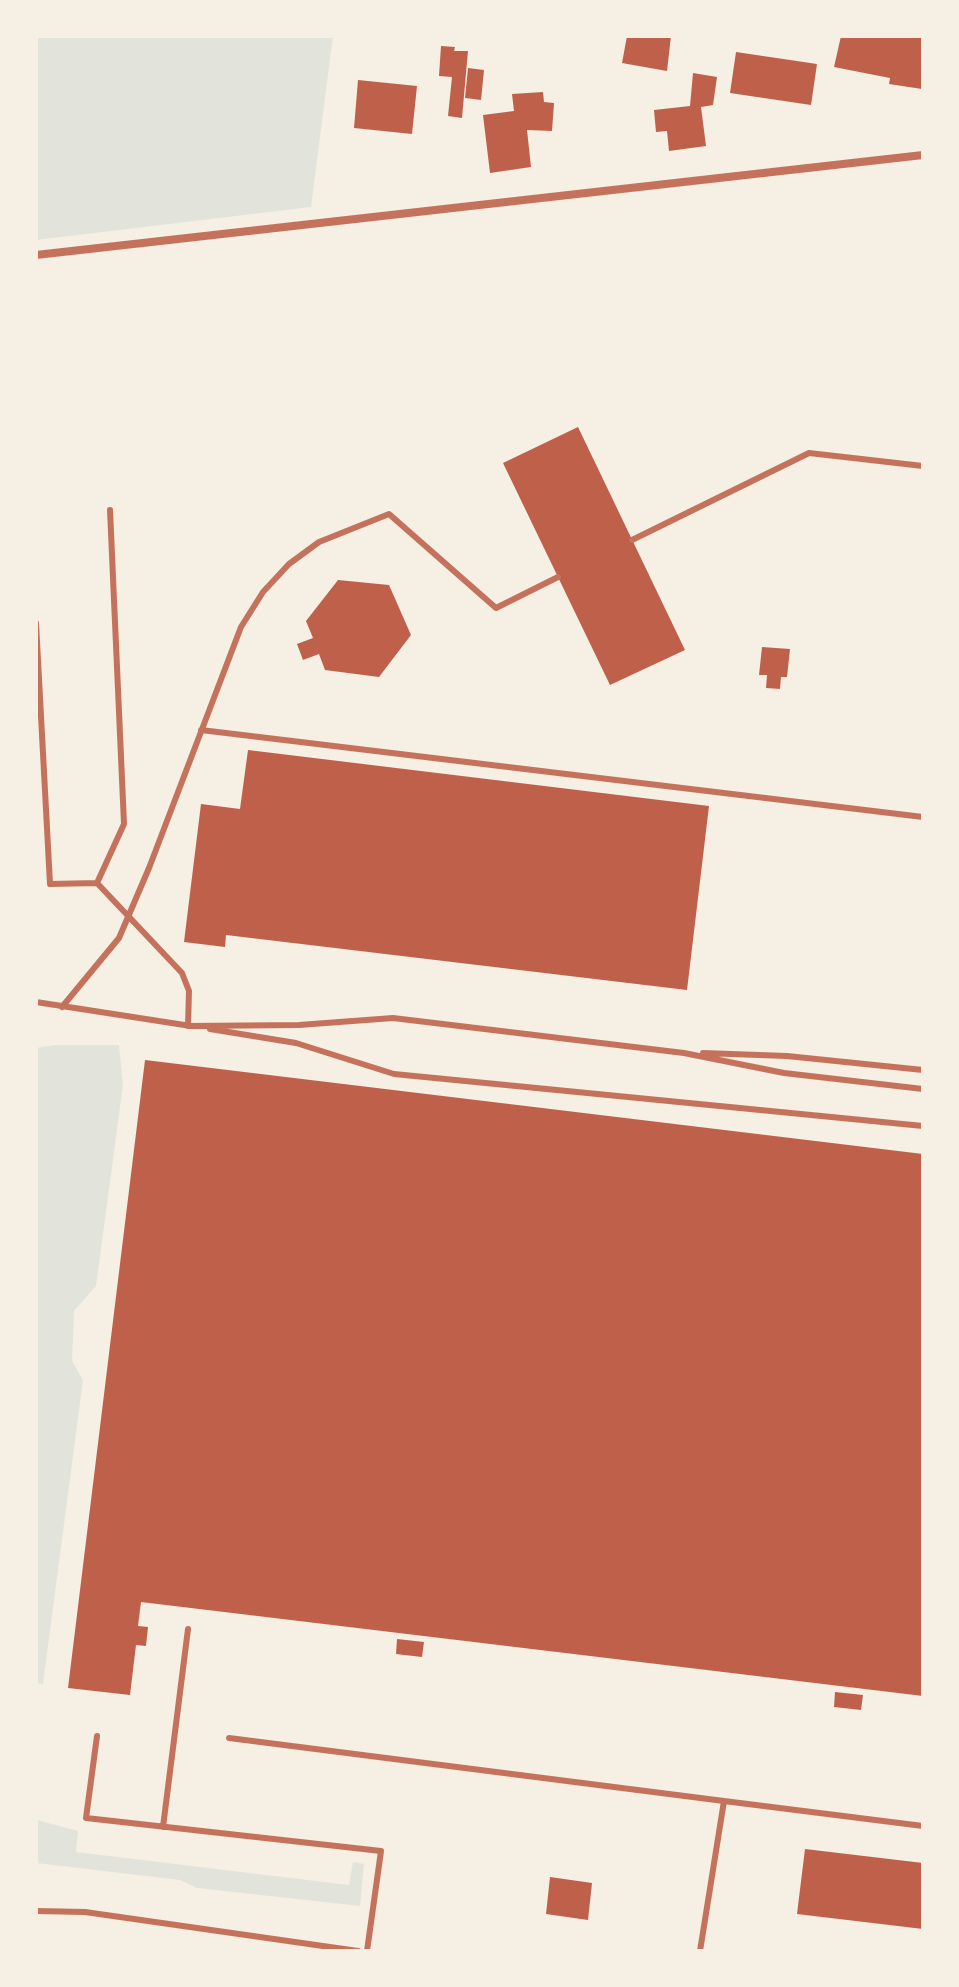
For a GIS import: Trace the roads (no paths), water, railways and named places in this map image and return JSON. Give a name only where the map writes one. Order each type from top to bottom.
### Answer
[{"type":"street","points":[[36,255],[923,155]]},
{"type":"lane","points":[[632,540],[809,453],[923,466]]},
{"type":"lane","points":[[97,883],[124,824],[110,510]]},
{"type":"lane","points":[[62,1007],[119,938],[241,627],[263,592],[289,564],[319,542],[389,514],[496,608],[558,577]]},
{"type":"lane","points":[[36,623],[50,884],[97,883],[130,916],[182,973],[189,991],[188,1026]]},
{"type":"lane","points":[[201,730],[923,817]]},
{"type":"lane","points":[[36,1002],[296,1043],[394,1074],[923,1126]]},
{"type":"lane","points":[[188,1026],[299,1025],[393,1018],[684,1053],[784,1073],[923,1089]]},
{"type":"lane","points":[[684,1053],[787,1056],[923,1070]]},
{"type":"lane","points":[[163,1827],[188,1629]]},
{"type":"lane","points":[[97,1736],[86,1818],[381,1851],[367,1951]]},
{"type":"lane","points":[[229,1738],[923,1826]]},
{"type":"lane","points":[[700,1951],[724,1801]]},
{"type":"lane","points":[[36,1911],[85,1912],[358,1951]]}]
